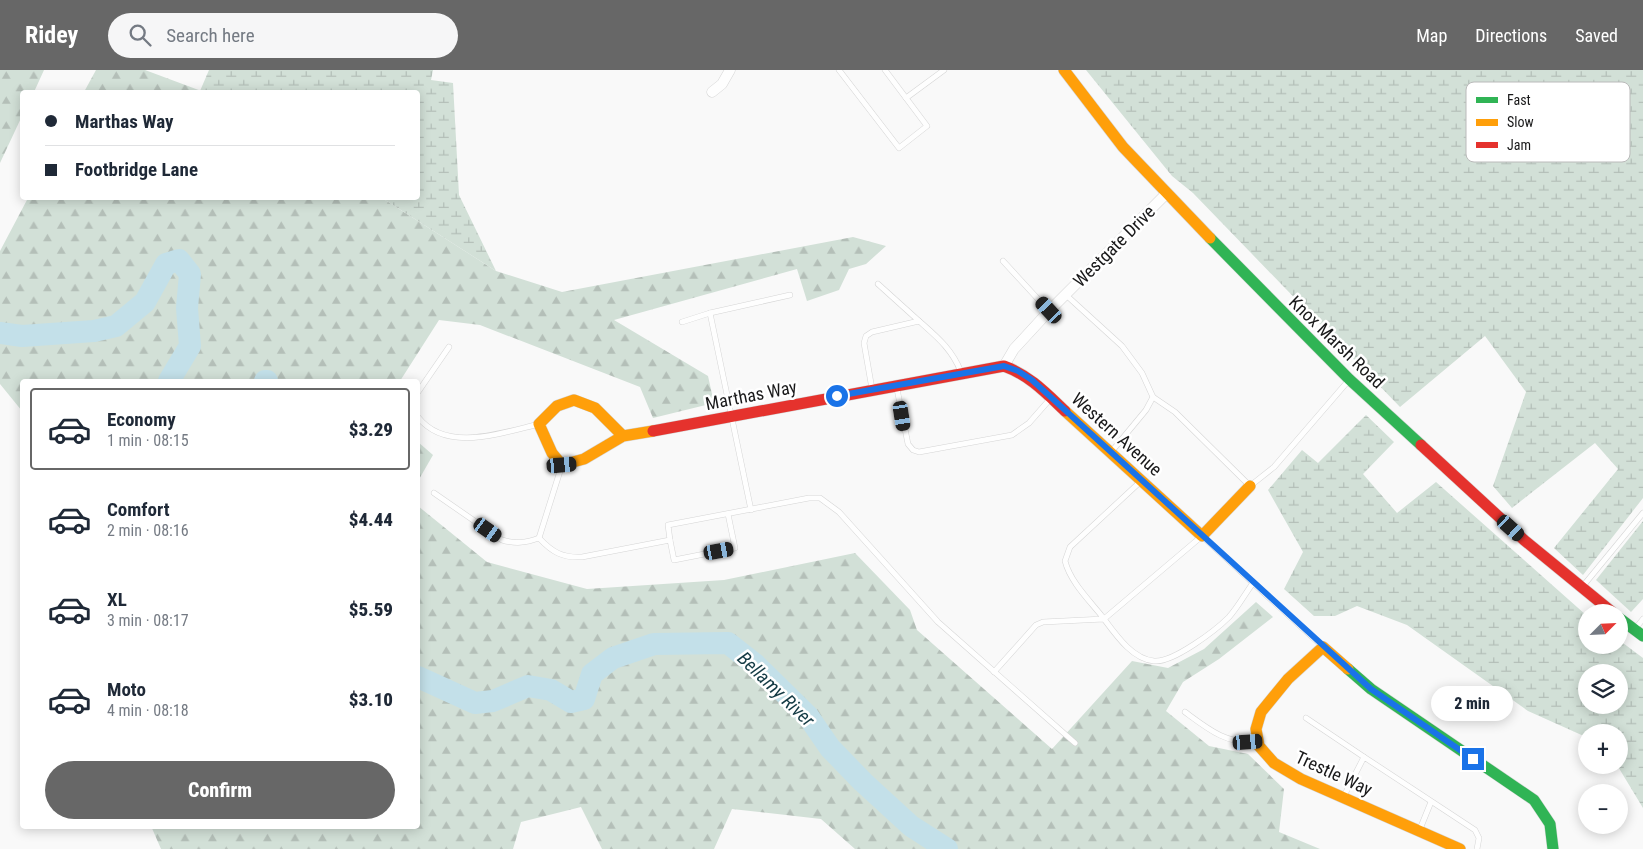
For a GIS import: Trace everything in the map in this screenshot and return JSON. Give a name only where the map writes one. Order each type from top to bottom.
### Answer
[{"type":"street","points":[[712,92],[722,84],[730,70]]},
{"type":"street","name":"Knox Marsh Road","points":[[1064,70],[1118,139],[1166,194],[1350,380],[1446,471],[1602,604]]},
{"type":"street","name":"Westgate Drive","points":[[1004,366],[1014,349],[1049,310],[1166,194]]},
{"type":"street","name":"Marthas Way","points":[[562,465],[584,459],[623,436],[731,418],[872,389],[1004,366]]},
{"type":"street","name":"Western Avenue","points":[[1004,366],[1018,371],[1032,380],[1202,536]]},
{"type":"street","points":[[562,465],[552,453],[539,424],[557,406],[574,400],[595,408],[623,436]]},
{"type":"street","points":[[1202,536],[1250,486]]},
{"type":"street","points":[[1628,625],[1639,633]]},
{"type":"street","points":[[1259,742],[1256,731],[1258,716],[1265,703],[1274,691],[1324,648],[1371,689],[1534,800],[1550,824],[1553,849]]},
{"type":"street","name":"Trestle Way","points":[[1259,742],[1265,754],[1282,769],[1460,849]]},
{"type":"lane","points":[[839,70],[899,148],[927,126],[885,70]]},
{"type":"lane","points":[[906,98],[944,70]]},
{"type":"lane","points":[[1003,261],[1049,310]]},
{"type":"lane","points":[[878,284],[946,345],[955,356],[962,374]]},
{"type":"lane","points":[[1065,294],[1122,346],[1134,361],[1153,397],[1175,412],[1250,486],[1274,467],[1350,380]]},
{"type":"lane","points":[[682,322],[710,313],[790,295]]},
{"type":"lane","points":[[710,313],[751,510]]},
{"type":"lane","points":[[872,389],[864,344],[866,336],[872,332],[919,321]]},
{"type":"lane","points":[[420,389],[449,347]]},
{"type":"lane","points":[[897,385],[904,434],[913,450],[920,452],[1012,435],[1030,423],[1051,398]]},
{"type":"lane","points":[[1112,452],[1146,410],[1153,397]]},
{"type":"lane","points":[[420,419],[430,429],[443,435],[459,438],[492,435],[539,424]]},
{"type":"lane","points":[[540,538],[562,465]]},
{"type":"lane","points":[[1142,480],[1070,547],[1066,554],[1065,561],[1072,577],[1118,637],[1140,656],[1155,661],[1170,659],[1225,620],[1253,582]]},
{"type":"lane","points":[[434,493],[502,540],[515,543],[540,538]]},
{"type":"lane","points":[[728,514],[734,548],[674,560],[668,525],[809,498],[820,498],[828,503],[938,622],[1075,742]]},
{"type":"lane","points":[[1581,588],[1643,513]]},
{"type":"lane","points":[[994,672],[1036,625],[1043,622],[1104,619],[1202,536],[1324,648]]},
{"type":"lane","points":[[540,538],[550,550],[569,558],[582,558],[670,540]]},
{"type":"lane","points":[[1639,633],[1643,619]]},
{"type":"lane","points":[[1185,712],[1220,736],[1241,742],[1259,742]]},
{"type":"lane","points":[[1306,718],[1475,830],[1479,838],[1477,849]]},
{"type":"lane","points":[[1344,797],[1364,757]]},
{"type":"lane","points":[[1419,831],[1431,802]]},
{"type":"green space","points":[[0,70],[44,70],[35,90],[20,90],[20,120],[0,163]]},
{"type":"green space","points":[[96,70],[145,70],[199,90],[85,90]]},
{"type":"green space","points":[[209,70],[433,70],[431,80],[453,83],[459,195],[496,271],[385,200],[420,200],[420,90],[200,90]]},
{"type":"green space","points":[[1086,70],[1643,70],[1643,498],[1583,575],[1554,548],[1618,469],[1595,443],[1512,508],[1493,486],[1526,392],[1485,336],[1400,407],[1193,193],[1172,176]]},
{"type":"green space","points":[[27,200],[385,200],[496,271],[562,292],[853,237],[886,246],[866,264],[849,269],[839,290],[807,301],[797,269],[614,320],[708,376],[714,403],[653,418],[640,387],[480,325],[439,320],[401,379],[20,379],[20,409],[0,384],[0,251]]},
{"type":"green space","points":[[1366,415],[1394,442],[1363,474],[1397,513],[1436,482],[1578,608],[1578,654],[1628,654],[1628,647],[1643,658],[1643,808],[1622,774],[1628,774],[1628,724],[1578,724],[1578,733],[1528,711],[1407,625],[1357,606],[1335,616],[1314,616],[1284,589],[1303,552],[1268,490],[1302,450],[1318,463]]},
{"type":"green space","points":[[420,444],[433,455],[420,478]]},
{"type":"green space","points":[[420,508],[487,562],[587,589],[724,580],[855,553],[910,610],[917,630],[1052,749],[1132,661],[1168,668],[1204,649],[1256,602],[1273,617],[1219,659],[1183,682],[1166,711],[1209,746],[1248,754],[1284,789],[1279,832],[1320,849],[855,849],[821,819],[732,809],[714,849],[602,849],[581,807],[521,822],[513,849],[161,849],[152,829],[420,829]]},
{"type":"green space","points":[[1643,521],[1643,599],[1631,612],[1628,609],[1628,604],[1622,604],[1596,580]]},
{"type":"waterway","name":"Bellamy River","points":[[0,333],[22,336],[94,331],[116,326],[145,302],[166,264],[179,260],[190,274],[187,308],[190,346],[170,379]]},
{"type":"waterway","name":"Bellamy River","points":[[420,678],[475,703],[493,701],[528,686],[551,690],[571,702],[584,699],[592,674],[613,658],[654,644],[728,643],[756,665],[808,716],[830,748],[863,782],[911,826],[947,849]]},
{"type":"traffic: fast","points":[[1210,238],[1349,379],[1421,445]]},
{"type":"traffic: fast","points":[[1628,625],[1643,636]]},
{"type":"traffic: fast","points":[[1348,669],[1371,689],[1534,800],[1550,824],[1553,849]]},
{"type":"traffic: slow","points":[[1064,70],[1123,147],[1210,238]]},
{"type":"traffic: slow","points":[[623,436],[584,459],[562,465],[552,453],[539,424],[557,406],[574,400],[595,408],[623,436],[653,431]]},
{"type":"traffic: slow","points":[[1065,411],[1202,536],[1250,486]]},
{"type":"traffic: slow","points":[[1348,669],[1323,647],[1288,679],[1261,712],[1256,729],[1259,746],[1274,763],[1301,779],[1460,849]]},
{"type":"traffic: jam","points":[[653,431],[1004,366],[1029,379],[1065,411]]},
{"type":"traffic: jam","points":[[1421,445],[1524,540],[1602,604]]},
{"type":"route","points":[[837,396],[1004,366],[1018,371],[1032,380],[1112,452],[1371,689],[1473,759]]}]
